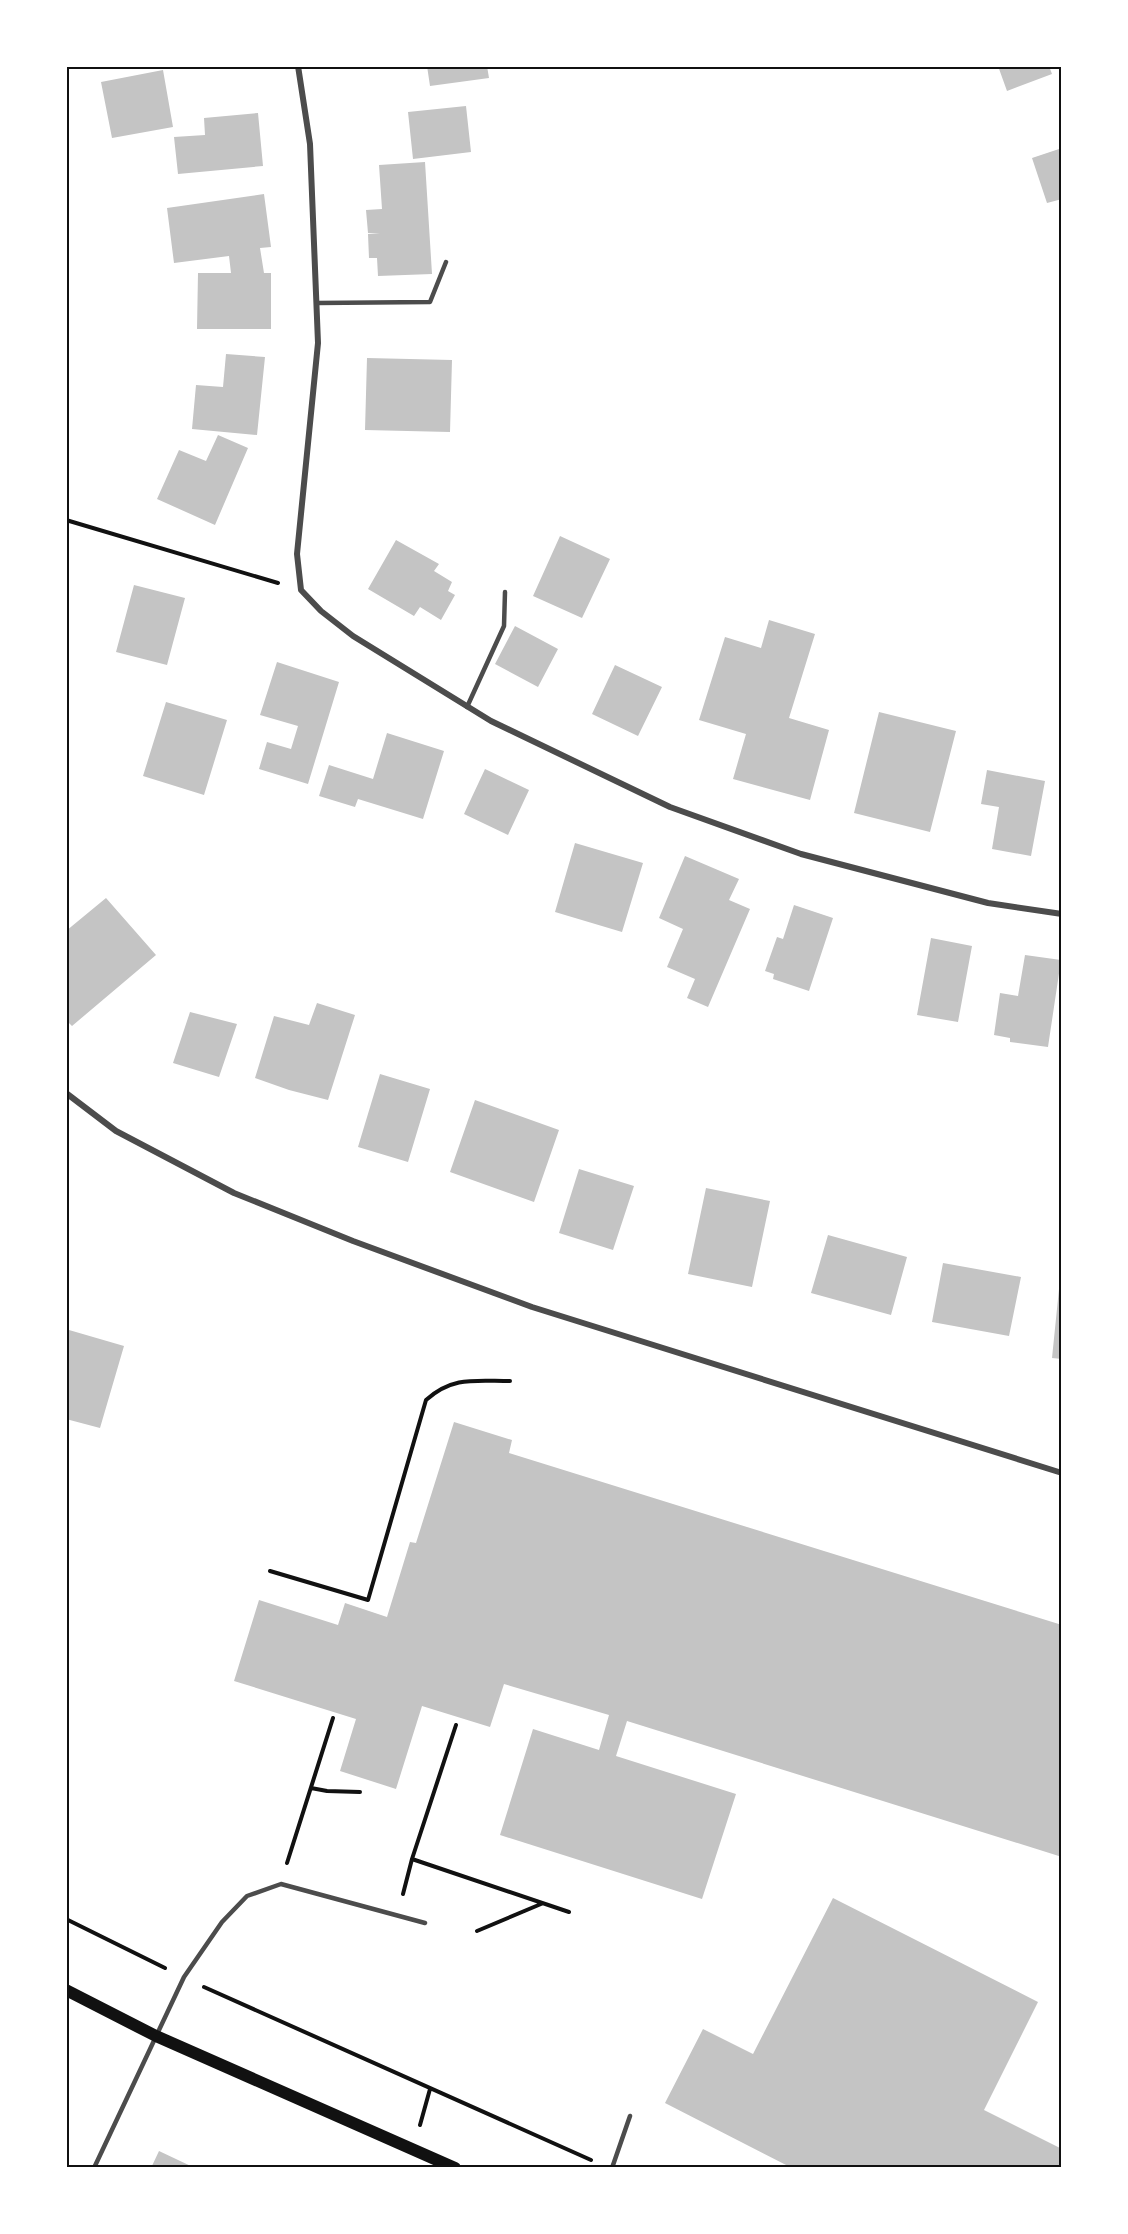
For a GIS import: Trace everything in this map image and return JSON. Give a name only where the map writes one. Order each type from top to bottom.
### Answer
[{"type":"main road","points":[[66,1990],[156,2036],[455,2168]]},
{"type":"street","points":[[298,66],[310,144],[318,343],[297,554],[302,590],[321,611],[353,636],[491,722],[670,807],[801,854],[988,903],[1062,914]]},
{"type":"street","points":[[66,1094],[116,1131],[234,1193],[353,1241],[532,1307],[1062,1473]]},
{"type":"lane","points":[[316,303],[430,302],[446,262]]},
{"type":"lane","points":[[467,707],[504,626],[505,592]]},
{"type":"lane","points":[[94,2168],[184,1977],[222,1922],[247,1896],[281,1884],[425,1923]]},
{"type":"lane","points":[[612,2168],[630,2116]]},
{"type":"path","points":[[66,520],[302,590]]},
{"type":"path","points":[[270,1571],[368,1600],[426,1400],[439,1388],[457,1382],[510,1381]]},
{"type":"path","points":[[281,1884],[333,1718]]},
{"type":"path","points":[[397,1915],[412,1858],[456,1725]]},
{"type":"path","points":[[311,1788],[360,1792]]},
{"type":"path","points":[[412,1858],[569,1912]]},
{"type":"path","points":[[477,1931],[542,1904]]},
{"type":"path","points":[[66,1919],[184,1977],[597,2163]]},
{"type":"path","points":[[412,2149],[430,2088]]},
{"type":"building","points":[[427,66],[487,66],[489,78],[430,86]]},
{"type":"building","points":[[998,66],[1049,66],[1052,74],[1007,91]]},
{"type":"building","points":[[163,70],[173,127],[112,138],[101,82]]},
{"type":"building","points":[[466,106],[471,152],[413,159],[408,112]]},
{"type":"building","points":[[258,113],[263,166],[178,174],[174,137],[205,135],[204,118]]},
{"type":"building","points":[[1062,148],[1062,199],[1047,203],[1032,158]]},
{"type":"building","points":[[425,162],[432,274],[378,276],[377,258],[369,258],[368,234],[380,233],[368,233],[366,210],[382,209],[379,165]]},
{"type":"building","points":[[264,194],[271,247],[260,248],[264,273],[271,273],[271,329],[197,329],[198,273],[231,273],[229,256],[174,263],[167,208]]},
{"type":"building","points":[[226,354],[265,357],[257,435],[192,429],[196,385],[223,387]]},
{"type":"building","points":[[367,358],[452,360],[450,432],[365,430]]},
{"type":"building","points":[[218,435],[248,448],[215,525],[157,499],[179,450],[206,461]]},
{"type":"building","points":[[560,536],[610,559],[582,618],[533,596]]},
{"type":"building","points":[[396,540],[439,564],[434,571],[452,582],[448,591],[455,595],[441,620],[420,607],[414,616],[368,589]]},
{"type":"building","points":[[134,585],[185,598],[167,665],[116,652]]},
{"type":"building","points":[[769,620],[815,634],[789,718],[829,730],[810,800],[733,779],[746,734],[699,720],[725,637],[761,648]]},
{"type":"building","points":[[515,626],[558,649],[538,687],[495,664]]},
{"type":"building","points":[[277,662],[339,682],[308,784],[259,769],[267,742],[291,749],[298,726],[260,715]]},
{"type":"building","points":[[615,665],[662,687],[638,736],[592,714]]},
{"type":"building","points":[[166,702],[227,720],[204,795],[143,776]]},
{"type":"building","points":[[879,712],[956,731],[930,832],[854,813]]},
{"type":"building","points":[[387,733],[444,751],[423,819],[358,799],[355,807],[319,796],[329,765],[373,779]]},
{"type":"building","points":[[485,769],[529,790],[508,835],[464,814]]},
{"type":"building","points":[[987,770],[1045,781],[1031,856],[992,849],[999,807],[981,804]]},
{"type":"building","points":[[575,843],[643,863],[622,932],[555,912]]},
{"type":"building","points":[[685,856],[739,879],[729,900],[750,909],[708,1007],[687,998],[695,979],[667,967],[683,929],[659,918]]},
{"type":"building","points":[[106,898],[156,955],[72,1026],[66,1020],[66,931]]},
{"type":"building","points":[[794,905],[833,918],[809,991],[773,979],[774,974],[765,971],[777,937],[783,939]]},
{"type":"building","points":[[931,938],[972,946],[958,1022],[917,1015]]},
{"type":"building","points":[[1025,955],[1061,960],[1048,1047],[1010,1042],[1010,1038],[994,1035],[1000,993],[1018,996]]},
{"type":"building","points":[[317,1003],[355,1015],[328,1100],[255,1078],[274,1016],[309,1025]]},
{"type":"building","points":[[190,1012],[237,1024],[219,1077],[173,1063]]},
{"type":"building","points":[[380,1074],[430,1089],[408,1162],[358,1147]]},
{"type":"building","points":[[475,1100],[559,1130],[534,1202],[450,1172]]},
{"type":"building","points":[[579,1169],[634,1186],[613,1250],[559,1233]]},
{"type":"building","points":[[706,1188],[770,1201],[752,1287],[688,1274]]},
{"type":"building","points":[[828,1235],[907,1257],[891,1315],[811,1293]]},
{"type":"building","points":[[943,1263],[1021,1277],[1009,1336],[932,1322]]},
{"type":"building","points":[[1059,1289],[1062,1289],[1062,1359],[1052,1358]]},
{"type":"building","points":[[69,1330],[124,1346],[100,1428],[66,1419],[66,1342]]},
{"type":"building","points":[[454,1422],[512,1440],[509,1453],[1062,1625],[1062,1857],[627,1721],[616,1756],[736,1794],[702,1899],[500,1835],[533,1729],[599,1750],[609,1715],[504,1684],[490,1727],[422,1706],[396,1789],[340,1771],[356,1719],[234,1681],[259,1600],[338,1625],[345,1603],[387,1617],[410,1542],[416,1543]]},
{"type":"building","points":[[833,1898],[1038,2002],[984,2110],[1062,2149],[1062,2168],[792,2168],[665,2103],[703,2029],[753,2054]]},
{"type":"building","points":[[159,2151],[195,2168],[151,2168]]}]
